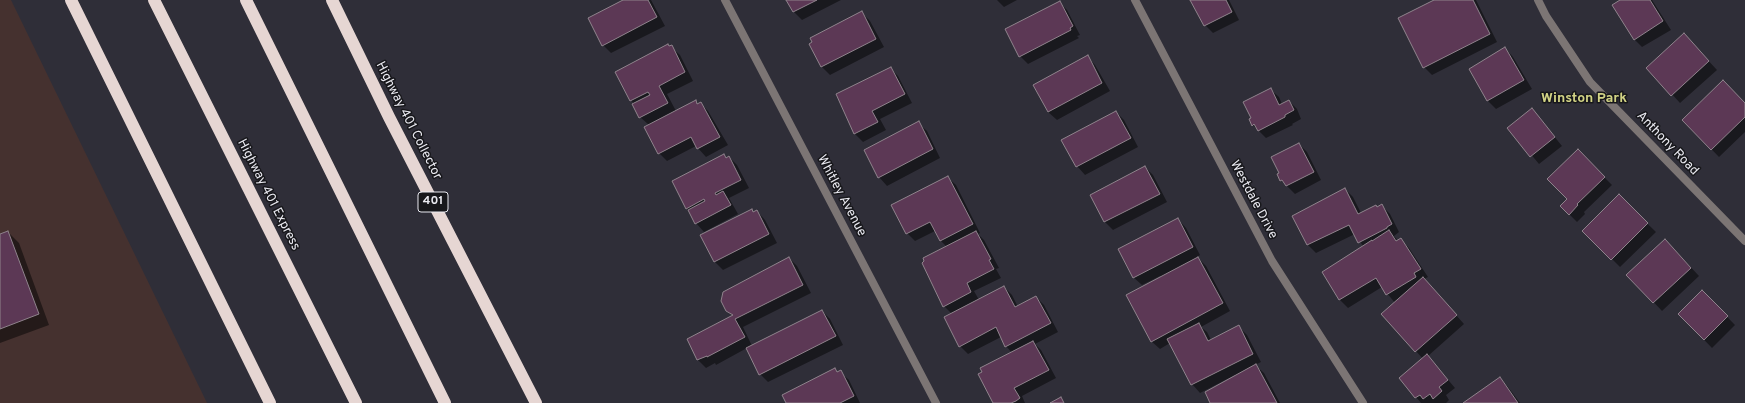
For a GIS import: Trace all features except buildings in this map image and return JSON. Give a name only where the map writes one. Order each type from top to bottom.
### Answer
[{"type":"highway","points":[[71,0],[270,403]]},
{"type":"highway","name":"Highway 401 Express","points":[[154,0],[356,403]]},
{"type":"highway","points":[[246,0],[446,403]]},
{"type":"highway","name":"Highway 401 Collector","points":[[332,0],[393,124],[536,403]]},
{"type":"street","name":"Whitley Avenue","points":[[725,0],[936,403]]},
{"type":"street","name":"Westdale Drive","points":[[1135,0],[1272,261],[1363,403]]},
{"type":"street","name":"Anthony Road","points":[[1538,0],[1546,16],[1590,82],[1745,240]]},
{"type":"shaded area","points":[[0,0],[11,0],[207,403],[0,403]]},
{"type":"district","name":"Winston Park","points":[[1584,99]]}]
